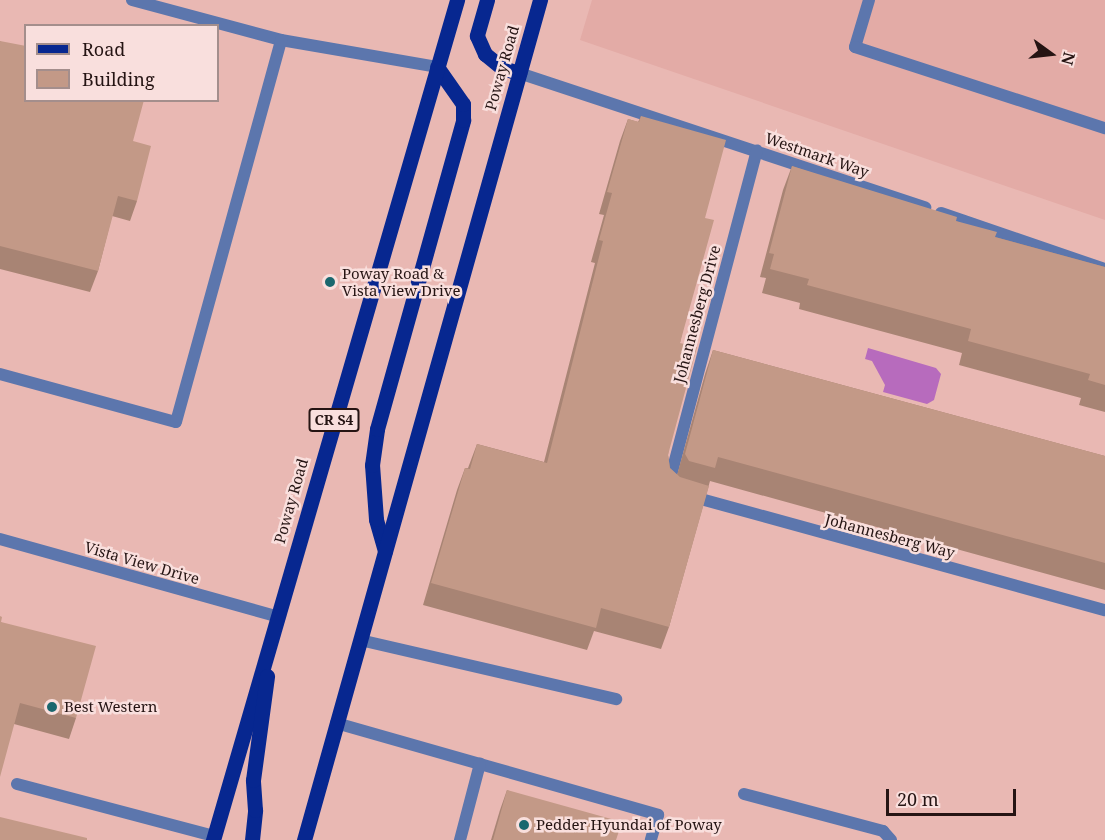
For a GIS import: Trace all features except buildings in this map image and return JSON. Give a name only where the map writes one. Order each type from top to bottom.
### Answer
[{"type":"main road","name":"Poway Road","points":[[214,838],[276,616],[457,0]]},
{"type":"main road","points":[[487,0],[477,36],[485,54],[502,68],[519,73]]},
{"type":"main road","name":"Poway Road","points":[[304,840],[540,0]]},
{"type":"main road","points":[[385,551],[376,519],[372,465],[377,429],[463,120],[463,104],[437,67]]},
{"type":"main road","points":[[252,840],[255,810],[253,780],[276,616]]},
{"type":"street","points":[[132,0],[281,40],[437,67]]},
{"type":"street","points":[[869,0],[855,47],[1105,128]]},
{"type":"street","points":[[0,374],[176,422],[281,40]]},
{"type":"street","name":"Westmark Way","points":[[519,73],[757,150],[1105,269]]},
{"type":"street","name":"Johannesberg Drive","points":[[669,487],[668,477],[757,150]]},
{"type":"street","name":"Johannesberg Way","points":[[669,487],[677,493],[1105,610]]},
{"type":"street","name":"Vista View Drive","points":[[0,539],[276,616]]},
{"type":"street","points":[[360,640],[616,699]]},
{"type":"street","points":[[336,723],[658,815],[651,840]]},
{"type":"street","points":[[460,840],[480,764]]},
{"type":"street","points":[[17,783],[214,838]]},
{"type":"street","points":[[744,794],[883,831],[891,840]]},
{"type":"shaded area","points":[[592,0],[1105,0],[1105,220],[580,40]]},
{"type":"shaded area","points":[[868,348],[936,368],[941,374],[934,400],[927,404],[883,392],[885,385],[872,361],[865,359]]},
{"type":"place","name":"Poway Road & Vista View Drive","points":[[330,282]]},
{"type":"place","name":"Best Western","points":[[52,707]]},
{"type":"place","name":"Pedder Hyundai of Poway","points":[[524,825]]}]
